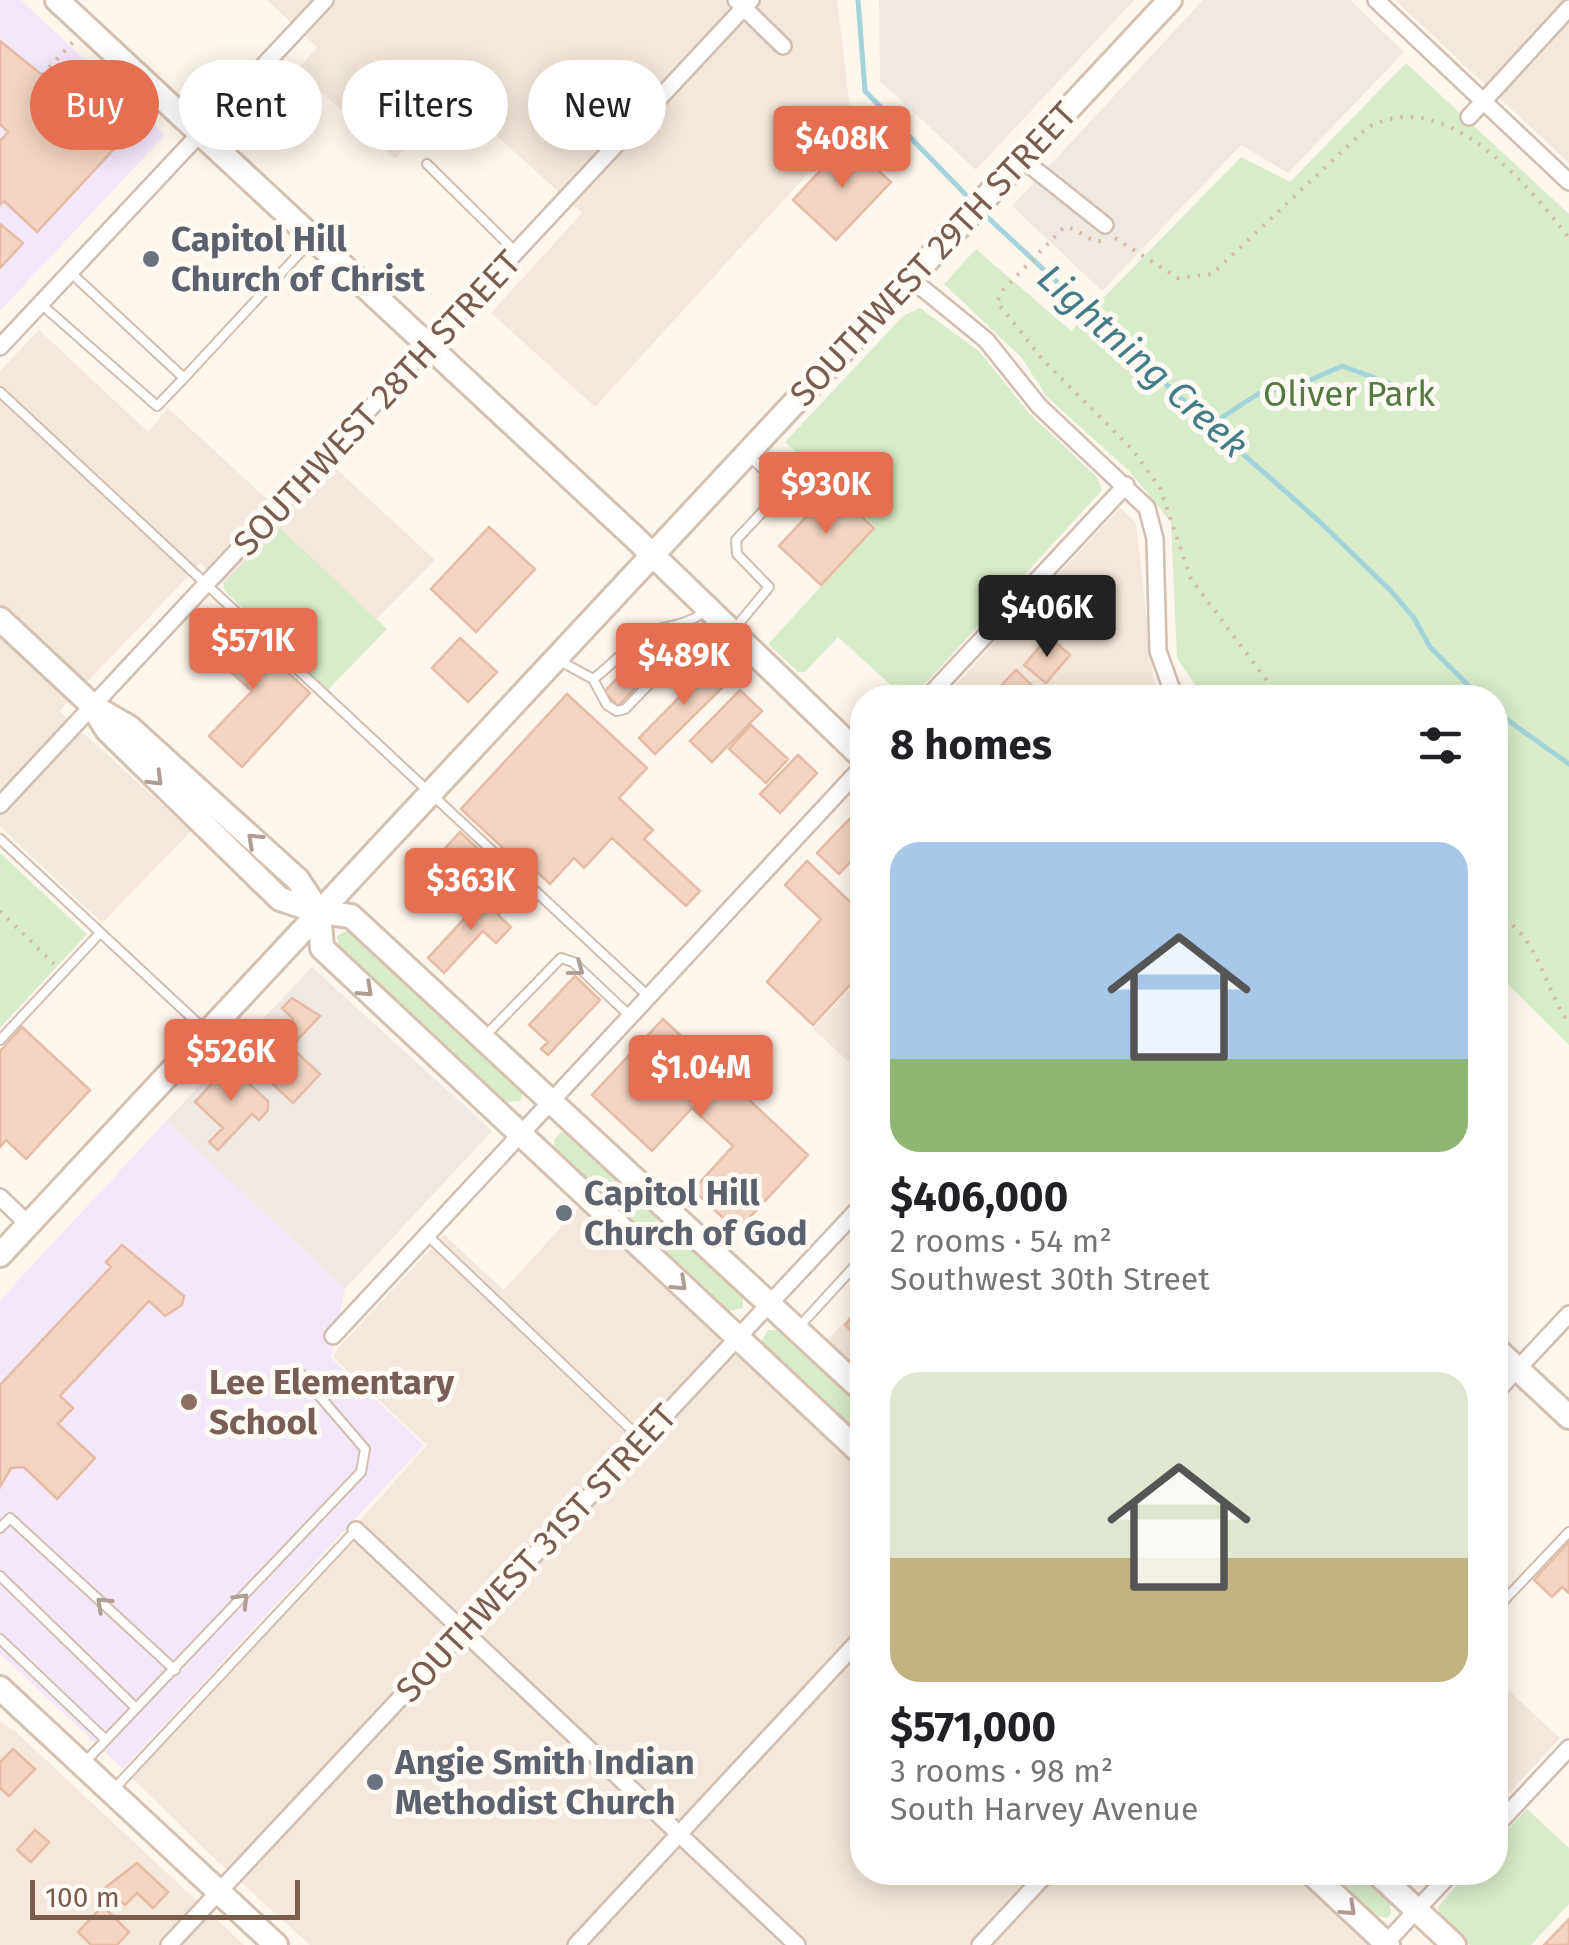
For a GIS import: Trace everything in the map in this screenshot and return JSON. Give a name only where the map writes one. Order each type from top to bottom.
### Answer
[{"type":"main road","points":[[57,0],[179,112]]},
{"type":"main road","name":"SOUTHWEST 29TH STREET","points":[[0,1256],[1170,0]]},
{"type":"main road","points":[[220,150],[850,745]]},
{"type":"main road","points":[[0,619],[93,706],[107,730],[280,899],[319,912],[351,916],[850,1378]]},
{"type":"main road","points":[[319,912],[322,948],[850,1443]]},
{"type":"main road","points":[[1508,1360],[1569,1417]]},
{"type":"main road","points":[[1,1692],[276,1945]]},
{"type":"main road","points":[[1324,1885],[1386,1944]]},
{"type":"main road","points":[[1390,1885],[1454,1945]]},
{"type":"street","points":[[269,60],[325,0]]},
{"type":"street","points":[[1376,0],[1569,182]]},
{"type":"street","points":[[744,3],[782,46]]},
{"type":"street","name":"SOUTHWEST 28TH STREET","points":[[0,805],[517,253],[744,3]]},
{"type":"street","points":[[1469,117],[1569,8]]},
{"type":"street","points":[[0,347],[184,150]]},
{"type":"street","points":[[1014,168],[1105,226]]},
{"type":"street","points":[[910,278],[986,340],[1040,406],[1146,508],[1154,528],[1158,651],[1170,685]]},
{"type":"street","points":[[939,685],[1126,485]]},
{"type":"street","points":[[333,1336],[850,780]]},
{"type":"street","points":[[0,1197],[29,1225]]},
{"type":"street","name":"SOUTHWEST 31ST STREET","points":[[169,1945],[850,1218]]},
{"type":"street","points":[[1508,1379],[1569,1314]]},
{"type":"street","points":[[356,1530],[797,1945]]},
{"type":"street","points":[[576,1945],[850,1650]]},
{"type":"street","points":[[1508,1813],[1569,1748]]},
{"type":"street","points":[[980,1945],[1036,1885]]},
{"type":"street","points":[[1386,1944],[1440,1885]]},
{"type":"lane","points":[[427,164],[517,253]]},
{"type":"lane","points":[[41,304],[156,406],[314,238]]},
{"type":"lane","points":[[70,272],[184,378]]},
{"type":"lane","points":[[0,392],[649,997]]},
{"type":"lane","points":[[746,454],[784,488]]},
{"type":"lane","points":[[732,632],[769,587],[737,554],[736,540],[804,467]]},
{"type":"lane","points":[[593,678],[645,635],[685,626],[708,610]]},
{"type":"lane","points":[[556,658],[593,678],[607,705],[618,712],[685,647],[685,626]]},
{"type":"lane","points":[[0,838],[208,1032]]},
{"type":"lane","points":[[0,1040],[100,933]]},
{"type":"lane","points":[[483,1038],[561,958],[572,962],[630,1017]]},
{"type":"lane","points":[[428,1235],[642,1440]]},
{"type":"lane","points":[[798,1328],[850,1271]]},
{"type":"lane","points":[[82,1765],[361,1472],[365,1450],[298,1371]]},
{"type":"lane","points":[[0,1528],[10,1518],[174,1670]]},
{"type":"lane","points":[[112,1792],[356,1530]]},
{"type":"lane","points":[[1508,1596],[1569,1532]]},
{"type":"lane","points":[[0,1576],[136,1708]]},
{"type":"lane","points":[[0,1638],[106,1740]]},
{"type":"path","points":[[56,60],[86,27]]},
{"type":"path","points":[[1003,290],[1054,236],[1072,227],[1091,241],[1120,238],[1178,278],[1212,274],[1367,128],[1387,116],[1435,120],[1468,138],[1510,169],[1569,238]]},
{"type":"path","points":[[0,911],[62,973]]},
{"type":"path","points":[[1508,922],[1526,933],[1549,992],[1569,1024]]},
{"type":"shaded area","points":[[0,0],[21,0],[85,60],[30,60],[30,150],[151,150],[0,311]]},
{"type":"shaded area","points":[[267,0],[837,0],[852,125],[595,407],[491,313],[582,213],[508,146],[508,60],[342,60],[342,111],[322,93],[322,60],[306,60],[317,47]]},
{"type":"shaded area","points":[[879,0],[1134,0],[976,170],[880,81]]},
{"type":"shaded area","points":[[1203,0],[1350,0],[1404,52],[1288,173],[1241,145],[1102,291],[1012,206]]},
{"type":"shaded area","points":[[1395,0],[1569,0],[1569,163]]},
{"type":"shaded area","points":[[385,150],[403,150],[395,159]]},
{"type":"shaded area","points":[[39,330],[148,432],[168,408],[283,514],[331,464],[435,560],[321,675],[201,563],[59,711],[191,831],[102,923],[0,826],[0,371]]},
{"type":"shaded area","points":[[1120,508],[1136,523],[1156,685],[955,685]]},
{"type":"shaded area","points":[[312,967],[492,1131],[345,1289],[166,1121]]},
{"type":"shaded area","points":[[850,988],[850,1063],[813,1029]]},
{"type":"shaded area","name":"Lee Elementary School","points":[[166,1121],[345,1289],[331,1358],[424,1445],[123,1769],[0,1654],[0,1300]]},
{"type":"shaded area","points":[[579,1207],[850,1462],[850,1885],[1305,1885],[1371,1945],[310,1945],[132,1778],[427,1445],[333,1357],[337,1349],[444,1235],[504,1290]]},
{"type":"shaded area","points":[[850,1315],[850,1364],[826,1342]]},
{"type":"shaded area","points":[[1508,1690],[1560,1738],[1508,1794]]},
{"type":"shaded area","points":[[0,1722],[16,1732],[244,1945],[0,1945]]},
{"type":"green space","name":"Oliver Park","points":[[1406,63],[1569,214],[1569,1045],[1508,985],[1508,685],[1195,685],[1177,658],[1171,522],[1130,472],[1047,397],[1021,357],[944,284],[976,249],[1071,331],[1241,157],[1290,182]]},
{"type":"green space","points":[[920,308],[980,352],[1029,413],[1097,477],[1102,490],[924,685],[891,685],[838,637],[805,672],[798,672],[768,644],[876,527],[785,442],[903,316]]},
{"type":"green space","points":[[278,526],[387,629],[327,691],[224,590],[224,583]]},
{"type":"green space","points":[[0,853],[87,934],[0,1028]]},
{"type":"green space","points":[[349,929],[524,1091],[520,1101],[505,1102],[339,948],[337,936]]},
{"type":"green space","points":[[561,1132],[572,1133],[743,1293],[743,1308],[729,1311],[555,1148],[554,1140]]},
{"type":"green space","points":[[768,1330],[781,1330],[850,1396],[850,1429],[763,1347]]},
{"type":"green space","points":[[1527,1809],[1569,1848],[1569,1904],[1531,1945],[1470,1945],[1442,1919],[1438,1907],[1457,1885],[1508,1885],[1508,1829]]},
{"type":"green space","points":[[1339,1885],[1374,1885],[1389,1898],[1388,1918],[1373,1916]]},
{"type":"building","points":[[0,41],[30,65],[30,150],[113,150],[37,232],[4,201],[0,205],[0,141],[8,132],[0,124]]},
{"type":"building","points":[[847,142],[891,182],[836,240],[793,200]]},
{"type":"building","points":[[0,224],[23,243],[0,268]]},
{"type":"building","points":[[832,489],[874,528],[821,585],[779,546]]},
{"type":"building","points":[[489,527],[535,569],[476,632],[431,589]]},
{"type":"building","points":[[230,618],[310,693],[242,767],[209,736],[252,691],[203,647]]},
{"type":"building","points":[[664,629],[678,643],[618,706],[604,692]]},
{"type":"building","points":[[1049,636],[1070,655],[1046,683],[1024,665]]},
{"type":"building","points":[[460,638],[497,672],[468,702],[432,668]]},
{"type":"building","points":[[715,661],[721,667],[724,686],[655,754],[639,738]]},
{"type":"building","points":[[1016,670],[1032,685],[1002,685]]},
{"type":"building","points":[[740,690],[762,711],[712,762],[690,741]]},
{"type":"building","points":[[567,694],[647,768],[619,798],[653,830],[644,839],[700,891],[686,906],[612,838],[584,868],[574,858],[550,884],[534,869],[530,873],[461,809]]},
{"type":"building","points":[[751,725],[788,759],[766,783],[729,749]]},
{"type":"building","points":[[798,755],[817,773],[780,813],[760,794]]},
{"type":"building","points":[[850,818],[850,862],[839,874],[817,853]]},
{"type":"building","points":[[460,832],[492,862],[460,896],[428,867]]},
{"type":"building","points":[[807,861],[850,902],[850,985],[813,1025],[767,982],[821,919],[785,885]]},
{"type":"building","points":[[486,895],[503,908],[498,915],[511,927],[496,943],[483,931],[444,973],[428,958]]},
{"type":"building","points":[[575,976],[600,1000],[548,1055],[541,1049],[548,1042],[529,1025]]},
{"type":"building","points":[[292,998],[320,1016],[291,1047],[320,1074],[293,1103],[263,1075],[273,1065],[256,1049],[279,1023],[285,1028],[293,1019],[282,1008]]},
{"type":"building","points":[[663,1019],[808,1155],[737,1231],[693,1190],[733,1146],[692,1108],[652,1151],[592,1095]]},
{"type":"building","points":[[22,1027],[90,1090],[26,1159],[6,1140],[0,1147],[0,1051]]},
{"type":"building","points":[[229,1065],[268,1101],[268,1110],[259,1120],[252,1114],[218,1150],[209,1142],[223,1128],[195,1102]]},
{"type":"building","points":[[122,1245],[184,1296],[182,1305],[165,1316],[149,1301],[60,1396],[73,1408],[58,1424],[95,1458],[57,1499],[24,1467],[11,1468],[0,1487],[0,1385],[111,1267],[106,1262]]},
{"type":"building","points":[[1569,1542],[1569,1593],[1562,1587],[1552,1597],[1534,1580]]},
{"type":"building","points":[[13,1749],[35,1769],[9,1796],[0,1788],[0,1762]]},
{"type":"building","points":[[35,1830],[49,1842],[31,1862],[17,1850]]},
{"type":"building","points":[[137,1863],[168,1892],[153,1908],[137,1893],[125,1905],[106,1887]]},
{"type":"building","points":[[103,1906],[129,1932],[117,1945],[91,1945],[78,1932]]},
{"type":"building","points":[[1569,1919],[1569,1945],[1544,1945]]},
{"type":"waterway","name":"Lightning Creek","points":[[858,0],[865,91],[972,201]]},
{"type":"waterway","name":"Lightning Creek","points":[[983,213],[1391,591],[1414,618],[1430,647],[1468,685]]},
{"type":"waterway","points":[[1210,425],[1258,394],[1306,382],[1342,366],[1397,386]]},
{"type":"waterway","name":"Lightning Creek","points":[[1508,720],[1569,764]]},
{"type":"place","name":"Capitol Hill Church of Christ","points":[[151,259]]},
{"type":"place","name":"Capitol Hill Church of God","points":[[564,1213]]},
{"type":"place","name":"Lee Elementary School","points":[[189,1402]]},
{"type":"place","name":"Angie Smith Indian Methodist Church","points":[[375,1782]]}]
